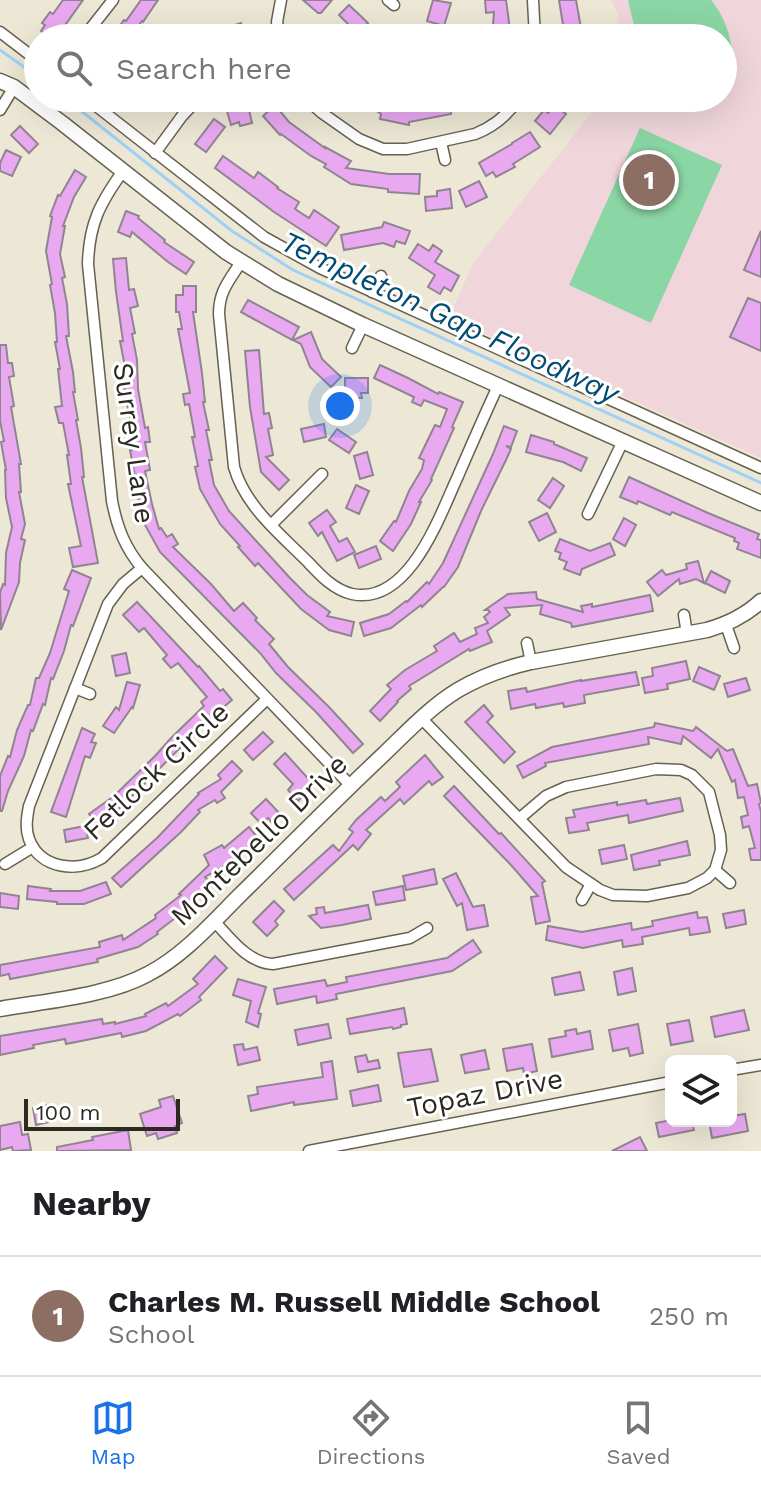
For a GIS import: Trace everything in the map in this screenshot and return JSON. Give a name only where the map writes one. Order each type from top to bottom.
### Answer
[{"type":"street","points":[[94,24],[113,0]]},
{"type":"street","points":[[277,24],[281,0]]},
{"type":"street","points":[[533,0],[534,24]]},
{"type":"street","points":[[0,32],[24,50]]},
{"type":"street","points":[[0,110],[7,84],[24,97]]},
{"type":"street","points":[[44,112],[241,262],[278,284],[761,503]]},
{"type":"street","points":[[104,112],[264,237],[320,268],[761,468]]},
{"type":"street","points":[[155,153],[186,112]]},
{"type":"street","points":[[321,112],[359,139],[383,149],[407,149],[475,134],[487,129],[508,112]]},
{"type":"street","points":[[441,142],[445,160]]},
{"type":"street","name":"Surrey Lane","points":[[123,171],[99,207],[88,245],[112,501],[123,541],[142,568],[351,786]]},
{"type":"street","points":[[241,262],[219,301],[234,467],[250,501],[322,578],[339,590],[361,595],[384,589],[406,572],[425,546],[498,386]]},
{"type":"street","points":[[372,292],[381,276]]},
{"type":"street","points":[[352,348],[363,325]]},
{"type":"street","points":[[588,514],[623,441]]},
{"type":"street","points":[[271,525],[322,474]]},
{"type":"street","points":[[5,864],[33,847],[27,831],[29,806],[75,688],[108,604],[123,584],[142,568]]},
{"type":"street","name":"Montebello Drive","points":[[0,1009],[95,992],[150,974],[214,921],[422,719],[446,698],[471,683],[531,662],[726,625],[761,601]]},
{"type":"street","points":[[684,615],[687,634]]},
{"type":"street","points":[[726,625],[734,648]]},
{"type":"street","points":[[527,643],[531,662]]},
{"type":"street","points":[[75,688],[90,694]]},
{"type":"street","name":"Fetlock Circle","points":[[33,847],[48,860],[71,868],[102,858],[266,700]]},
{"type":"street","points":[[422,719],[566,867],[613,895],[647,896],[697,884],[715,870],[721,850],[709,792],[701,782],[681,770],[656,769],[566,787],[546,796],[520,818]]},
{"type":"street","points":[[715,870],[730,883]]},
{"type":"street","points":[[582,900],[591,884]]},
{"type":"street","points":[[214,921],[257,961],[273,964],[410,938],[427,928]]},
{"type":"street","points":[[737,1069],[761,1065]]},
{"type":"street","name":"Topaz Drive","points":[[309,1151],[352,1147],[665,1083]]},
{"type":"shaded area","points":[[611,0],[761,0],[761,458],[449,318],[473,263],[592,112],[737,112],[737,24],[619,24]]},
{"type":"green space","points":[[628,0],[711,0],[725,24],[634,24]]},
{"type":"green space","points":[[640,128],[722,165],[651,323],[569,285]]},
{"type":"building","points":[[63,0],[83,0],[66,24],[42,23],[50,12],[53,14]]},
{"type":"building","points":[[141,0],[158,0],[143,22],[121,24]]},
{"type":"building","points":[[303,0],[332,0],[318,13]]},
{"type":"building","points":[[433,0],[451,3],[445,24],[427,21]]},
{"type":"building","points":[[485,0],[506,0],[509,24],[493,24],[494,12],[486,13]]},
{"type":"building","points":[[559,0],[576,0],[580,24],[563,24]]},
{"type":"building","points":[[349,5],[368,23],[348,24],[339,15]]},
{"type":"building","points":[[227,112],[250,112],[252,123],[231,125]]},
{"type":"building","points":[[267,112],[281,112],[289,122],[325,148],[351,161],[346,168],[389,174],[420,174],[419,194],[388,192],[388,189],[351,184],[280,135],[263,116]]},
{"type":"building","points":[[378,112],[451,112],[409,122],[409,125],[380,119]]},
{"type":"building","points":[[542,112],[566,114],[550,134],[535,121]]},
{"type":"building","points":[[214,119],[225,127],[206,152],[195,144]]},
{"type":"building","points":[[20,126],[38,144],[29,153],[11,135]]},
{"type":"building","points":[[530,132],[540,147],[513,164],[515,167],[496,177],[493,172],[486,176],[479,163]]},
{"type":"building","points":[[6,150],[21,157],[12,176],[0,171]]},
{"type":"building","points":[[223,156],[254,178],[258,172],[299,202],[295,209],[309,218],[314,210],[339,227],[326,246],[215,168]]},
{"type":"building","points":[[75,170],[86,177],[63,226],[60,254],[65,277],[62,278],[67,304],[69,336],[66,336],[73,372],[82,477],[98,563],[73,567],[69,548],[81,546],[68,484],[71,484],[69,455],[63,423],[59,423],[55,407],[62,406],[60,369],[46,251],[50,216],[58,195]]},
{"type":"building","points":[[479,181],[487,197],[466,207],[459,191]]},
{"type":"building","points":[[450,189],[452,208],[426,211],[425,197],[437,196],[437,191]]},
{"type":"building","points":[[126,211],[139,216],[164,242],[194,262],[186,274],[132,232],[130,237],[118,232]]},
{"type":"building","points":[[384,222],[410,231],[405,244],[396,241],[394,247],[383,243],[344,250],[341,235],[382,227]]},
{"type":"building","points":[[761,231],[761,277],[744,270]]},
{"type":"building","points":[[418,244],[429,251],[433,245],[442,251],[435,262],[459,276],[451,291],[444,287],[440,294],[428,287],[435,275],[409,258]]},
{"type":"building","points":[[126,258],[129,290],[134,289],[138,306],[130,308],[135,333],[132,334],[138,389],[150,442],[145,442],[150,470],[145,471],[159,529],[167,537],[172,534],[178,544],[173,547],[234,611],[243,603],[257,618],[255,620],[274,639],[269,644],[288,667],[363,744],[353,753],[160,552],[145,525],[133,477],[127,422],[131,421],[125,395],[125,367],[120,341],[123,341],[113,259]]},
{"type":"building","points":[[183,286],[196,286],[196,312],[193,312],[214,485],[229,511],[307,595],[330,612],[327,616],[354,622],[351,636],[329,630],[301,609],[258,563],[255,566],[220,524],[200,489],[192,437],[195,437],[189,404],[185,405],[183,394],[190,393],[178,329],[182,329],[179,312],[176,312],[176,295],[183,295]]},
{"type":"building","points":[[748,298],[761,303],[761,351],[730,337]]},
{"type":"building","points":[[248,300],[299,327],[292,340],[241,312]]},
{"type":"building","points":[[311,332],[322,359],[341,377],[331,387],[310,367],[301,344],[293,340]]},
{"type":"building","points":[[0,345],[6,345],[8,363],[12,363],[14,376],[9,377],[14,406],[11,407],[21,464],[19,492],[25,524],[21,539],[25,540],[19,582],[1,630],[0,593],[5,585],[6,553],[12,527],[1,442],[4,441],[0,421]]},
{"type":"building","points":[[259,350],[264,414],[269,413],[272,428],[268,429],[273,455],[266,457],[289,480],[279,490],[261,472],[250,407],[245,351]]},
{"type":"building","points":[[380,365],[438,394],[463,402],[432,480],[411,524],[393,551],[380,541],[396,522],[422,469],[424,460],[419,458],[435,425],[440,427],[447,409],[424,400],[421,406],[412,402],[414,397],[374,378]]},
{"type":"building","points":[[345,378],[368,378],[368,393],[361,393],[362,398],[345,398]]},
{"type":"building","points":[[324,424],[326,437],[304,442],[301,429]]},
{"type":"building","points":[[504,426],[517,431],[511,447],[506,446],[511,449],[458,567],[444,587],[422,607],[391,628],[364,636],[360,623],[389,614],[407,602],[427,582],[429,584],[443,563]]},
{"type":"building","points":[[337,429],[356,442],[349,453],[329,440]]},
{"type":"building","points":[[531,435],[587,458],[581,471],[563,462],[526,452]]},
{"type":"building","points":[[367,452],[373,475],[360,479],[354,456]]},
{"type":"building","points":[[629,477],[759,534],[757,539],[761,540],[761,558],[737,549],[739,543],[734,541],[735,538],[672,512],[670,515],[620,497]]},
{"type":"building","points":[[553,478],[564,486],[550,508],[538,500]]},
{"type":"building","points":[[356,485],[369,491],[359,514],[346,508]]},
{"type":"building","points":[[327,510],[336,522],[330,526],[339,542],[347,538],[355,552],[337,561],[322,532],[318,536],[309,523]]},
{"type":"building","points":[[547,513],[556,532],[539,541],[529,522]]},
{"type":"building","points":[[624,518],[636,525],[625,546],[613,539]]},
{"type":"building","points":[[560,539],[590,551],[610,543],[615,555],[582,569],[580,575],[564,569],[567,562],[559,559],[561,553],[555,551]]},
{"type":"building","points":[[376,546],[381,559],[359,568],[354,555]]},
{"type":"building","points":[[698,561],[704,583],[696,579],[680,584],[679,579],[658,596],[647,582],[662,570],[666,575],[687,569],[686,564]]},
{"type":"building","points":[[72,570],[91,578],[51,678],[45,705],[31,730],[24,756],[0,811],[0,776],[30,705],[36,678],[39,678],[50,653],[69,591],[64,589]]},
{"type":"building","points":[[711,571],[730,581],[725,593],[705,583]]},
{"type":"building","points":[[536,592],[537,599],[583,612],[581,606],[592,604],[592,607],[650,595],[653,611],[572,627],[571,623],[540,614],[542,605],[505,608],[510,615],[487,631],[492,642],[469,649],[409,686],[411,689],[380,721],[370,711],[391,689],[387,685],[437,651],[434,646],[454,633],[460,642],[477,634],[475,628],[488,623],[484,617],[490,612],[485,610],[508,594]]},
{"type":"building","points":[[137,602],[232,700],[98,826],[89,814],[114,796],[156,755],[204,706],[201,702],[207,697],[178,663],[171,668],[163,659],[167,655],[144,628],[139,632],[123,615]]},
{"type":"building","points":[[126,653],[130,673],[116,676],[112,656]]},
{"type":"building","points":[[686,661],[690,679],[667,684],[668,689],[645,693],[642,678],[653,676],[652,668]]},
{"type":"building","points":[[699,667],[720,676],[714,690],[693,681]]},
{"type":"building","points":[[636,672],[639,685],[584,695],[585,703],[536,708],[535,704],[511,709],[508,691],[526,688],[527,692]]},
{"type":"building","points":[[746,678],[750,690],[728,697],[724,684]]},
{"type":"building","points":[[127,682],[140,685],[133,708],[114,733],[103,726],[116,707],[119,710]]},
{"type":"building","points":[[484,705],[493,716],[487,722],[515,752],[504,763],[465,722]]},
{"type":"building","points":[[655,723],[693,731],[696,727],[727,751],[733,749],[748,786],[757,784],[761,803],[761,860],[751,860],[749,849],[755,848],[749,826],[743,828],[741,817],[748,815],[744,797],[738,798],[735,780],[732,782],[718,749],[711,758],[683,736],[681,744],[648,737],[649,744],[545,763],[546,766],[523,778],[517,766],[552,747],[654,727]]},
{"type":"building","points":[[82,728],[95,734],[91,742],[96,743],[90,758],[85,756],[66,817],[51,812]]},
{"type":"building","points":[[263,732],[273,742],[253,760],[244,750]]},
{"type":"building","points":[[285,753],[314,785],[298,801],[288,790],[293,784],[274,764]]},
{"type":"building","points":[[425,755],[443,777],[432,785],[429,781],[404,804],[400,799],[366,830],[371,834],[358,850],[353,845],[294,900],[284,889],[333,845],[339,851],[353,832],[349,829],[356,820],[381,797],[385,801],[400,787],[396,782]]},
{"type":"building","points":[[232,761],[242,771],[221,792],[225,798],[198,810],[200,812],[181,832],[121,887],[112,878],[157,838],[198,793],[221,779],[218,775]]},
{"type":"building","points":[[454,786],[545,881],[542,883],[550,921],[536,924],[531,897],[538,896],[444,796]]},
{"type":"building","points":[[680,798],[683,811],[629,823],[628,815],[587,823],[589,830],[569,833],[566,818],[575,817],[573,810],[617,802],[617,805],[646,800],[647,804]]},
{"type":"building","points":[[266,799],[281,815],[272,823],[268,818],[261,824],[251,813]]},
{"type":"building","points":[[85,826],[88,838],[66,842],[64,830]]},
{"type":"building","points":[[249,827],[258,838],[229,863],[205,877],[211,883],[187,909],[138,947],[97,959],[98,962],[10,979],[9,974],[0,976],[0,965],[100,947],[99,942],[122,935],[123,940],[156,918],[155,915],[181,895],[209,865],[204,855],[222,845],[224,848]]},
{"type":"building","points":[[687,841],[690,855],[634,870],[631,855]]},
{"type":"building","points":[[624,845],[627,859],[602,864],[599,850]]},
{"type":"building","points":[[434,869],[437,884],[406,890],[403,876]]},
{"type":"building","points":[[456,873],[473,907],[484,905],[488,926],[467,930],[462,903],[457,906],[443,879]]},
{"type":"building","points":[[106,882],[111,894],[84,904],[27,899],[28,886],[50,891],[80,891]]},
{"type":"building","points":[[403,886],[405,900],[376,905],[373,892]]},
{"type":"building","points":[[0,893],[19,896],[18,909],[0,907]]},
{"type":"building","points":[[274,901],[284,911],[275,921],[278,925],[267,936],[253,922]]},
{"type":"building","points":[[368,905],[371,919],[342,925],[321,928],[309,916],[317,914],[316,908],[324,907],[325,913]]},
{"type":"building","points":[[744,910],[746,924],[726,928],[723,914]]},
{"type":"building","points":[[697,912],[698,918],[707,917],[710,932],[690,935],[689,928],[642,937],[643,944],[623,947],[622,940],[583,948],[546,940],[548,926],[582,932],[631,923],[632,930],[653,926],[652,921]]},
{"type":"building","points":[[473,940],[481,952],[452,971],[336,994],[337,999],[317,1003],[316,996],[277,1004],[274,989],[325,980],[327,986],[347,982],[346,977],[447,958]]},
{"type":"building","points":[[215,956],[227,968],[199,997],[201,1000],[180,1016],[178,1014],[146,1031],[122,1037],[121,1033],[66,1044],[65,1039],[0,1055],[0,1036],[102,1019],[103,1024],[115,1024],[146,1016],[166,1003],[168,1006],[198,984],[193,979]]},
{"type":"building","points":[[632,968],[636,991],[618,995],[614,972]]},
{"type":"building","points":[[580,972],[584,990],[555,995],[552,978]]},
{"type":"building","points":[[238,979],[266,987],[258,1013],[261,1014],[258,1027],[246,1022],[251,1001],[233,995]]},
{"type":"building","points":[[404,1008],[407,1024],[401,1027],[350,1034],[347,1019]]},
{"type":"building","points":[[744,1010],[749,1030],[715,1037],[711,1017]]},
{"type":"building","points":[[689,1020],[693,1041],[671,1045],[667,1024]]},
{"type":"building","points":[[328,1024],[331,1038],[298,1045],[295,1030]]},
{"type":"building","points":[[638,1024],[643,1053],[630,1056],[628,1048],[613,1051],[609,1030]]},
{"type":"building","points":[[576,1029],[577,1034],[590,1031],[593,1049],[552,1057],[549,1039],[566,1036],[565,1031]]},
{"type":"building","points":[[243,1044],[244,1050],[257,1047],[260,1060],[238,1065],[234,1045]]},
{"type":"building","points":[[532,1044],[537,1071],[524,1074],[523,1068],[507,1071],[503,1049]]},
{"type":"building","points":[[431,1049],[438,1081],[404,1087],[398,1053]]},
{"type":"building","points":[[485,1050],[489,1069],[465,1073],[461,1055]]},
{"type":"building","points":[[366,1055],[368,1062],[378,1060],[380,1068],[358,1072],[355,1057]]},
{"type":"building","points":[[332,1061],[337,1099],[294,1105],[294,1102],[251,1111],[248,1096],[258,1094],[257,1087],[323,1077],[321,1063]]},
{"type":"building","points":[[378,1085],[381,1101],[353,1106],[350,1091]]},
{"type":"building","points":[[173,1096],[182,1123],[175,1126],[177,1133],[158,1139],[156,1133],[147,1136],[140,1114],[161,1107],[159,1100]]},
{"type":"building","points":[[46,1105],[49,1122],[36,1125],[33,1108]]},
{"type":"building","points":[[745,1114],[748,1131],[712,1138],[710,1127],[737,1127],[737,1115]]},
{"type":"building","points":[[665,1121],[665,1127],[693,1127],[694,1130],[659,1137],[656,1123]]},
{"type":"building","points":[[20,1122],[22,1135],[28,1134],[31,1150],[13,1151],[12,1147],[0,1150],[0,1126]]},
{"type":"building","points":[[128,1130],[131,1150],[57,1151],[57,1147]]},
{"type":"building","points":[[640,1137],[647,1151],[612,1151]]},
{"type":"waterway","name":"Templeton Gap Floodway","points":[[0,50],[24,67]]},
{"type":"waterway","name":"Templeton Gap Floodway","points":[[83,112],[232,231],[293,270],[761,483]]},
{"type":"place","name":"Charles M. Russell Middle School","points":[[649,180]]}]
